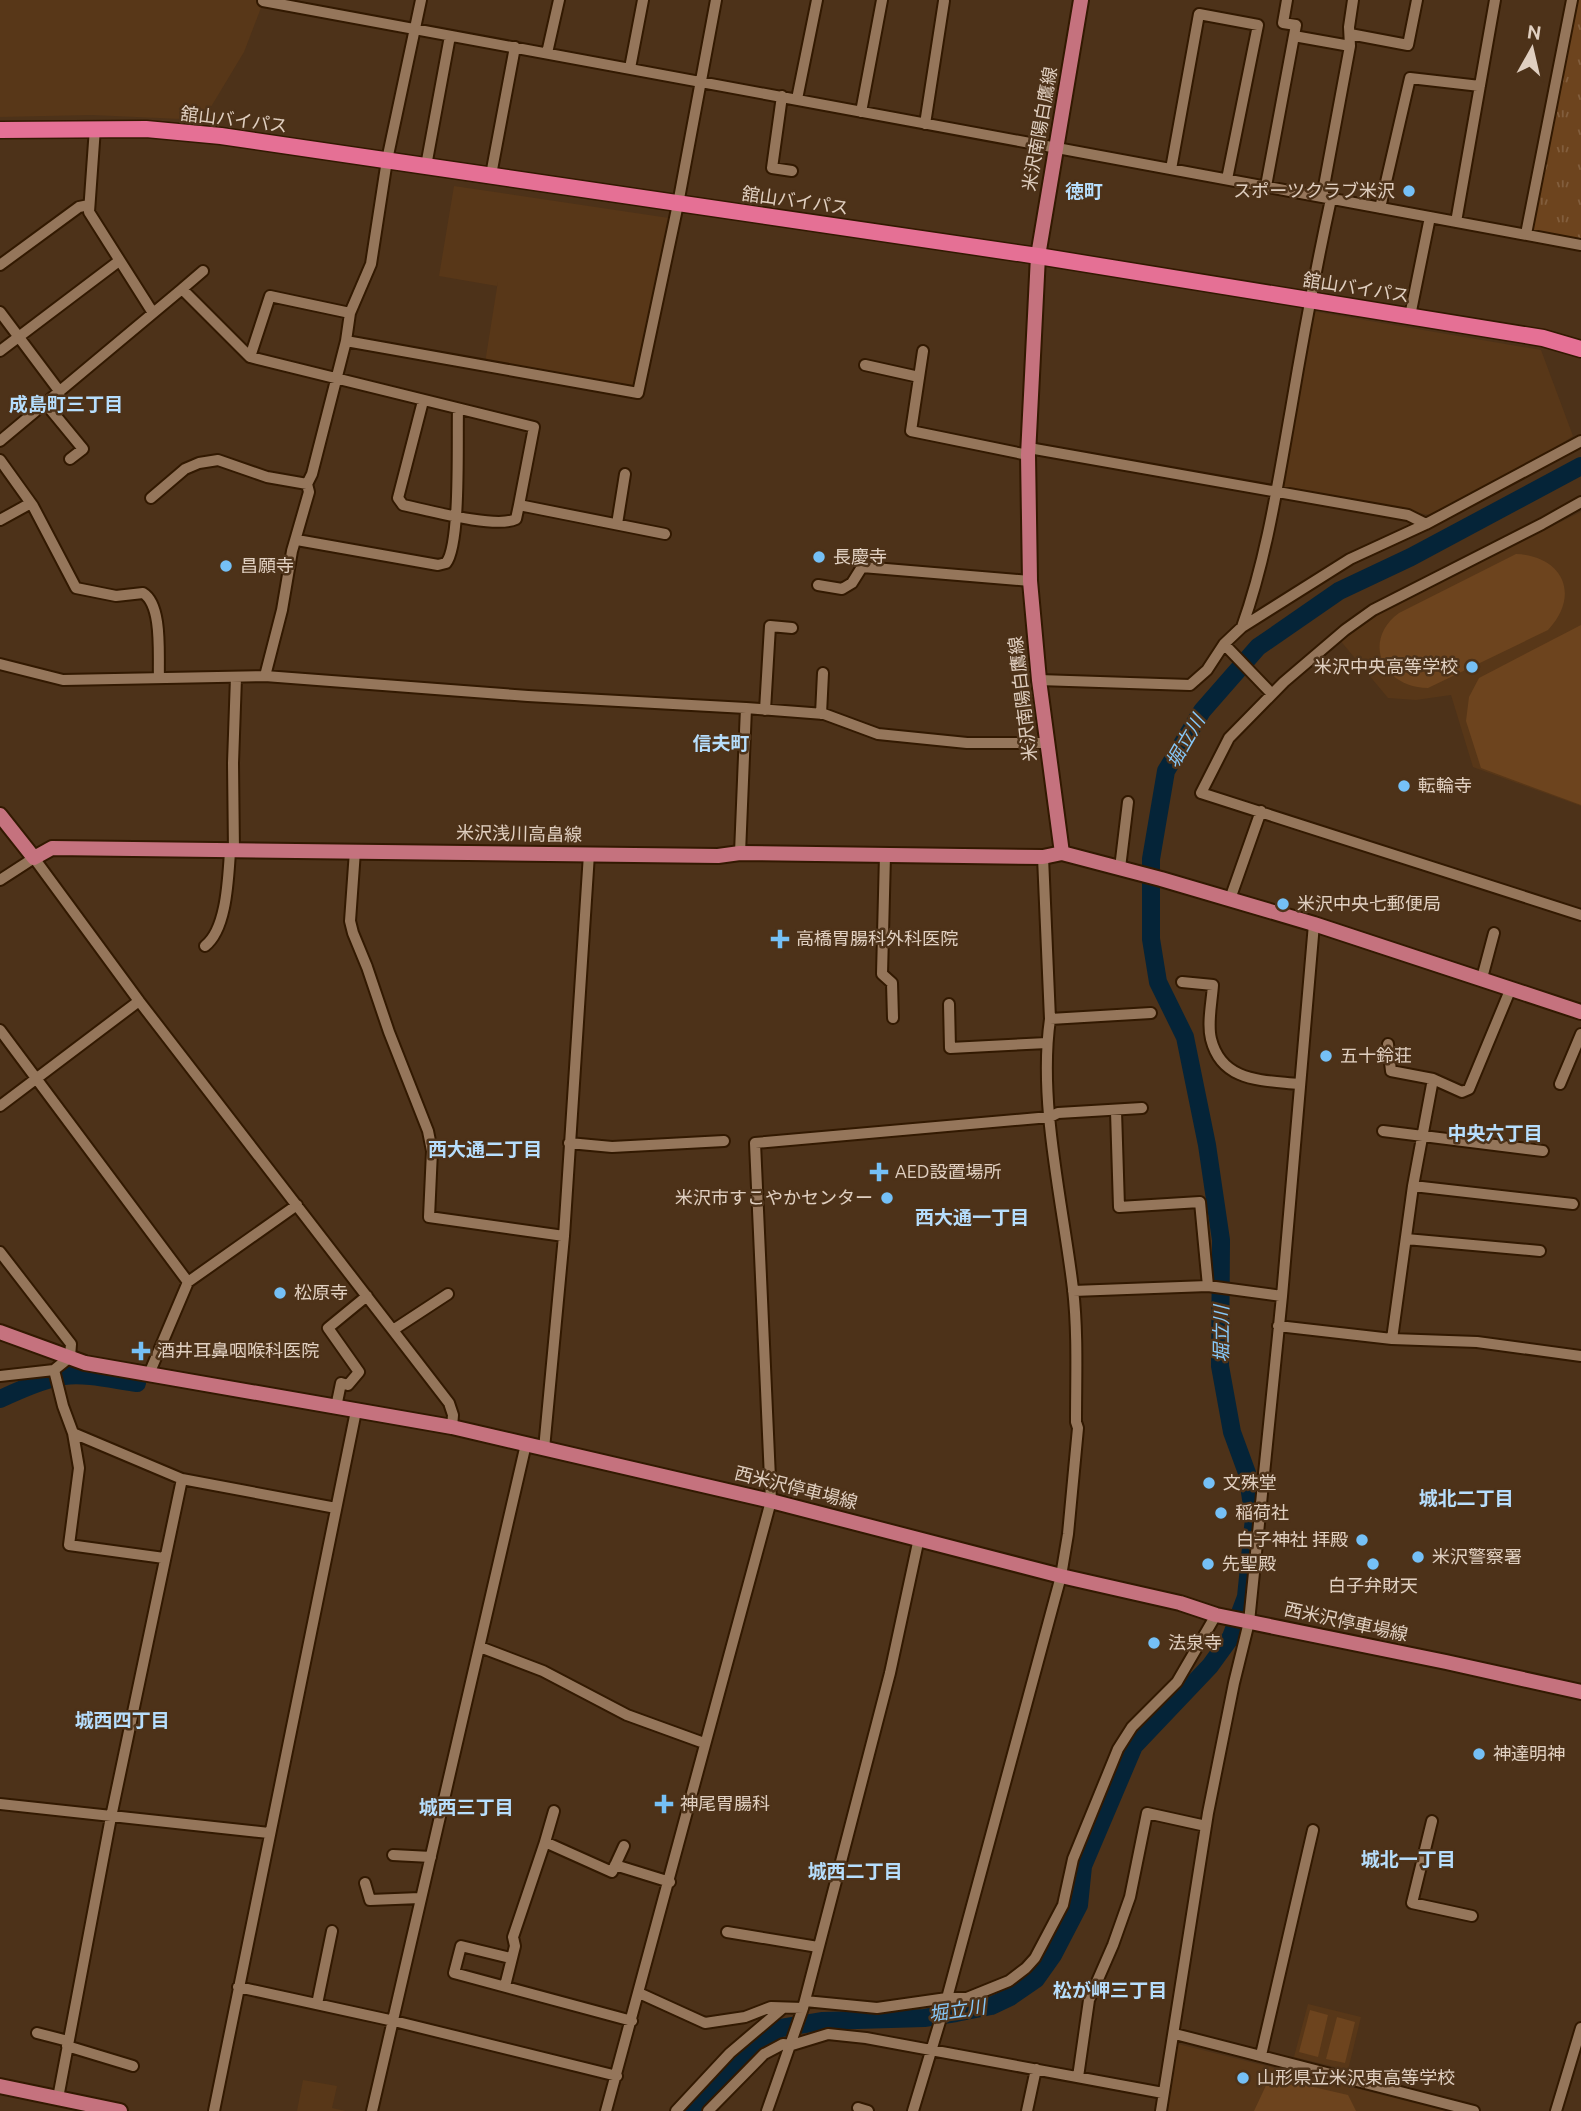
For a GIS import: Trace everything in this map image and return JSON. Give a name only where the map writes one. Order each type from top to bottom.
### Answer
[{"type":"highway","name":"舘山バイパス","points":[[0,130],[146,129],[221,136],[1038,256],[1544,338],[1581,349]]},
{"type":"main road","name":"米沢南陽白鷹線","points":[[1062,853],[1039,680],[1030,581],[1029,452],[1038,256],[1081,0]]},
{"type":"main road","points":[[0,815],[34,858]]},
{"type":"main road","name":"米沢浅川高畠線","points":[[34,858],[52,848],[718,856],[740,853],[1043,857],[1062,853]]},
{"type":"main road","points":[[1062,853],[1314,924],[1581,1012]]},
{"type":"main road","name":"西米沢停車場線","points":[[0,1332],[85,1363],[452,1427],[771,1501],[1061,1576],[1180,1603],[1216,1615],[1581,1692]]},
{"type":"main road","points":[[0,2087],[58,2098],[80,2107],[117,2111]]},
{"type":"street","points":[[265,676],[282,610],[292,551],[309,492],[307,484],[312,474],[346,341],[350,313],[371,264],[387,160],[421,0]]},
{"type":"street","points":[[547,53],[559,0]]},
{"type":"street","points":[[631,68],[643,0]]},
{"type":"street","points":[[346,341],[638,393],[678,204],[716,0]]},
{"type":"street","points":[[797,99],[817,0]]},
{"type":"street","points":[[861,112],[882,0]]},
{"type":"street","points":[[1266,187],[1297,25],[1283,23],[1287,0]]},
{"type":"street","points":[[1242,627],[1255,591],[1276,493],[1327,198],[1350,40],[1353,0]]},
{"type":"street","points":[[1294,36],[1409,45],[1417,0]]},
{"type":"street","points":[[1456,222],[1495,0]]},
{"type":"street","points":[[1526,234],[1572,0]]},
{"type":"street","points":[[263,1],[1581,245]]},
{"type":"street","points":[[925,124],[944,1]]},
{"type":"street","points":[[1171,169],[1199,15],[1258,25],[1227,179]]},
{"type":"street","points":[[426,166],[450,36]]},
{"type":"street","points":[[491,175],[515,47]]},
{"type":"street","points":[[1380,208],[1410,78],[1480,86]]},
{"type":"street","points":[[782,96],[772,168],[792,171]]},
{"type":"street","points":[[95,128],[89,212],[153,313]]},
{"type":"street","points":[[0,265],[79,207],[89,205]]},
{"type":"street","points":[[1410,316],[1430,217]]},
{"type":"street","points":[[0,351],[119,261]]},
{"type":"street","points":[[0,441],[203,271]]},
{"type":"street","points":[[183,289],[250,357],[534,427],[516,519],[508,523],[403,505],[398,498],[423,401]]},
{"type":"street","points":[[250,357],[270,296],[350,313]]},
{"type":"street","points":[[0,312],[60,392]]},
{"type":"street","points":[[923,351],[911,432],[1408,514],[1426,524]]},
{"type":"street","points":[[865,365],[919,377]]},
{"type":"street","points":[[46,404],[83,449],[70,458]]},
{"type":"street","points":[[297,540],[438,565],[446,563],[451,557],[456,516],[458,409]]},
{"type":"street","points":[[1039,680],[1190,685],[1207,670],[1242,627],[1350,559],[1426,524],[1581,441]]},
{"type":"street","points":[[0,460],[31,503],[76,588],[116,596],[143,593],[154,603],[159,678]]},
{"type":"street","points":[[151,498],[185,469],[199,463],[218,460],[267,477],[307,484]]},
{"type":"street","points":[[617,524],[625,474]]},
{"type":"street","points":[[1581,502],[1373,610],[1345,630],[1272,694],[1229,738],[1201,793],[1581,915]]},
{"type":"street","points":[[0,520],[31,503]]},
{"type":"street","points":[[519,505],[665,534]]},
{"type":"street","points":[[818,585],[842,589],[852,583],[862,566],[1030,581]]},
{"type":"street","points":[[765,710],[770,626],[792,628]]},
{"type":"street","points":[[1226,646],[1272,694]]},
{"type":"street","points":[[0,664],[63,680],[265,676],[528,696],[746,708],[821,714],[878,734],[967,743],[1048,743]]},
{"type":"street","points":[[821,714],[823,673]]},
{"type":"street","points":[[205,946],[214,939],[223,910],[232,852],[236,677]]},
{"type":"street","points":[[740,853],[746,708]]},
{"type":"street","points":[[1124,869],[1128,802]]},
{"type":"street","points":[[1230,900],[1261,811]]},
{"type":"street","points":[[355,851],[350,921],[428,1131],[432,1151],[429,1217],[564,1236]]},
{"type":"street","points":[[544,1449],[564,1236],[589,855]]},
{"type":"street","points":[[885,855],[883,974],[892,983],[893,1018]]},
{"type":"street","points":[[913,2111],[940,2024],[1061,1576],[1068,1534],[1078,1428],[1076,1340],[1073,1291],[1050,1117],[1047,1043],[1050,1019],[1043,857]]},
{"type":"street","points":[[0,880],[34,858],[139,1001],[449,1403],[453,1415],[452,1427]]},
{"type":"street","points":[[1161,2111],[1206,1826],[1247,1622],[1282,1296],[1314,924]]},
{"type":"street","points":[[1482,978],[1494,933]]},
{"type":"street","points":[[1182,982],[1213,985],[1210,1038],[1221,1063],[1246,1078],[1299,1084]]},
{"type":"street","points":[[1388,1044],[1391,1071],[1433,1079],[1462,1092],[1469,1089],[1511,988]]},
{"type":"street","points":[[0,1106],[139,1001]]},
{"type":"street","points":[[949,1004],[950,1048],[1047,1043]]},
{"type":"street","points":[[1050,1019],[1151,1013]]},
{"type":"street","points":[[0,1031],[188,1282]]},
{"type":"street","points":[[1560,1084],[1581,1034]]},
{"type":"street","points":[[1392,1339],[1421,1135],[1433,1079]]},
{"type":"street","points":[[607,2111],[771,1501],[755,1143],[1050,1117],[1058,1112],[1142,1108]]},
{"type":"street","points":[[1116,1111],[1119,1207],[1200,1202],[1208,1286]]},
{"type":"street","points":[[1383,1131],[1543,1151]]},
{"type":"street","points":[[569,1143],[612,1147],[724,1141]]},
{"type":"street","points":[[1413,1186],[1573,1204]]},
{"type":"street","points":[[149,1374],[188,1282],[297,1205]]},
{"type":"street","points":[[1406,1239],[1540,1251]]},
{"type":"street","points":[[0,1252],[71,1344],[70,1357],[54,1370],[0,1377]]},
{"type":"street","points":[[1073,1291],[1208,1286],[1282,1296]]},
{"type":"street","points":[[393,1330],[448,1294]]},
{"type":"street","points":[[337,1408],[341,1383],[348,1385],[359,1372],[328,1328],[367,1296]]},
{"type":"street","points":[[1278,1326],[1392,1339],[1477,1342],[1581,1356]]},
{"type":"street","points":[[54,1370],[73,1433],[79,1468],[69,1545],[164,1558]]},
{"type":"street","points":[[214,2111],[356,1411]]},
{"type":"street","points":[[73,1433],[182,1479],[337,1508]]},
{"type":"street","points":[[372,2111],[526,1444]]},
{"type":"street","points":[[58,2098],[111,1817],[182,1479]]},
{"type":"street","points":[[767,2111],[773,2087],[792,2043],[803,2007],[890,1673],[919,1538]]},
{"type":"street","points":[[639,1993],[705,2022],[745,2017],[771,2007],[877,2008],[946,2002],[985,1992],[1009,1981],[1035,1958],[1063,1905],[1073,1859],[1118,1749],[1132,1727],[1177,1682],[1216,1615]]},
{"type":"street","points":[[480,1647],[543,1671],[627,1714],[705,1743]]},
{"type":"street","points":[[0,1804],[269,1833]]},
{"type":"street","points":[[505,1986],[515,1945],[513,1937],[554,1811]]},
{"type":"street","points":[[1078,2077],[1089,2000],[1130,1897],[1147,1813],[1206,1826]]},
{"type":"street","points":[[1432,1821],[1412,1903],[1472,1916]]},
{"type":"street","points":[[1261,2055],[1313,1830]]},
{"type":"street","points":[[544,1842],[612,1872],[624,1846]]},
{"type":"street","points":[[393,1855],[431,1857]]},
{"type":"street","points":[[615,1865],[670,1882]]},
{"type":"street","points":[[365,1883],[370,1900],[420,1898]]},
{"type":"street","points":[[317,2004],[332,1931]]},
{"type":"street","points":[[727,1932],[818,1947]]},
{"type":"street","points":[[510,1958],[461,1946],[454,1973],[632,2021]]},
{"type":"street","points":[[238,1987],[394,2021],[617,2076]]},
{"type":"street","points":[[676,2111],[730,2053],[783,2008]]},
{"type":"street","points":[[1556,2111],[1581,2028]]},
{"type":"street","points":[[37,2033],[133,2066]]},
{"type":"street","points":[[708,2111],[764,2054],[783,2044],[828,2034],[866,2038],[1163,2093]]},
{"type":"street","points":[[1174,2034],[1474,2111]]},
{"type":"street","points":[[1027,2111],[1037,2069]]},
{"type":"shaded area","points":[[0,0],[264,0],[244,52],[203,120],[92,115],[0,117]]},
{"type":"shaded area","points":[[454,186],[669,218],[637,391],[485,363],[498,281],[497,286],[439,276]]},
{"type":"shaded area","points":[[1311,311],[1541,350],[1573,436],[1539,458],[1430,515],[1281,488]]},
{"type":"shaded area","name":"米沢中央高等学校","points":[[1581,512],[1581,806],[1473,767],[1451,695],[1416,700],[1388,698],[1339,639],[1373,613]]},
{"type":"shaded area","points":[[1308,2004],[1361,2017],[1348,2070],[1294,2057]]},
{"type":"shaded area","name":"山形県立米沢東高等学校","points":[[1178,2044],[1447,2111],[1167,2111]]},
{"type":"shaded area","points":[[303,2080],[337,2086],[332,2108],[346,2111],[297,2111]]},
{"type":"green space","points":[[1576,0],[1581,0],[1581,239],[1532,231]]},
{"type":"green space","points":[[1516,554],[1532,556],[1545,562],[1562,580],[1564,604],[1548,630],[1428,688],[1412,686],[1389,672],[1382,661],[1380,649],[1381,637],[1387,624],[1399,613]]},
{"type":"green space","points":[[1581,625],[1581,805],[1481,768],[1466,721],[1469,697],[1479,678]]},
{"type":"green space","points":[[1310,2010],[1328,2015],[1318,2057],[1299,2052]]},
{"type":"green space","points":[[1337,2017],[1355,2022],[1345,2063],[1326,2059]]},
{"type":"green space","points":[[1270,2077],[1348,2095],[1356,2111],[1254,2111]]},
{"type":"waterway","name":"堀立川","points":[[689,2111],[732,2066],[759,2042],[781,2028],[823,2021],[924,2018],[956,2013],[991,2006],[1036,1979],[1053,1955],[1079,1905],[1083,1866],[1134,1746],[1210,1666],[1231,1637],[1246,1597],[1254,1518],[1247,1473],[1232,1432],[1220,1366],[1221,1240],[1207,1145],[1185,1037],[1158,982],[1151,939],[1151,859],[1166,771],[1202,711],[1258,647],[1339,591],[1411,557],[1581,466]]},
{"type":"waterway","points":[[0,1399],[64,1376],[91,1376],[137,1383]]},
{"type":"place","name":"スポーツクラブ米沢","points":[[1409,191]]},
{"type":"place","name":"長慶寺","points":[[819,557]]},
{"type":"place","name":"昌願寺","points":[[226,566]]},
{"type":"place","name":"米沢中央高等学校","points":[[1472,667]]},
{"type":"place","name":"転輪寺","points":[[1404,786]]},
{"type":"place","name":"米沢中央七郵便局","points":[[1283,904]]},
{"type":"place","name":"高橋胃腸科外科医院","points":[[780,939]]},
{"type":"place","name":"五十鈴荘","points":[[1326,1056]]},
{"type":"place","name":"AED設置場所","points":[[879,1172]]},
{"type":"place","name":"米沢市すこやかセンター","points":[[887,1198]]},
{"type":"place","name":"松原寺","points":[[280,1293]]},
{"type":"place","name":"酒井耳鼻咽喉科医院","points":[[141,1351]]},
{"type":"place","name":"文殊堂","points":[[1209,1483]]},
{"type":"place","name":"稲荷社","points":[[1221,1513]]},
{"type":"place","name":"白子神社 拝殿","points":[[1362,1540]]},
{"type":"place","name":"米沢警察署","points":[[1418,1557]]},
{"type":"place","name":"先聖殿","points":[[1208,1564]]},
{"type":"place","name":"白子弁財天","points":[[1373,1564]]},
{"type":"place","name":"法泉寺","points":[[1154,1643]]},
{"type":"place","name":"神達明神","points":[[1479,1754]]},
{"type":"place","name":"神尾胃腸科","points":[[664,1804]]},
{"type":"place","name":"山形県立米沢東高等学校","points":[[1243,2078]]},
{"type":"district","name":"徳町","points":[[1084,191]]},
{"type":"district","name":"成島町三丁目","points":[[66,404]]},
{"type":"district","name":"信夫町","points":[[721,743]]},
{"type":"district","name":"中央六丁目","points":[[1495,1133]]},
{"type":"district","name":"西大通二丁目","points":[[485,1149]]},
{"type":"district","name":"西大通一丁目","points":[[972,1217]]},
{"type":"district","name":"城北二丁目","points":[[1466,1498]]},
{"type":"district","name":"城西四丁目","points":[[122,1720]]},
{"type":"district","name":"城西三丁目","points":[[466,1807]]},
{"type":"district","name":"城北一丁目","points":[[1408,1859]]},
{"type":"district","name":"城西二丁目","points":[[855,1871]]},
{"type":"district","name":"松が岬三丁目","points":[[1110,1990]]}]
